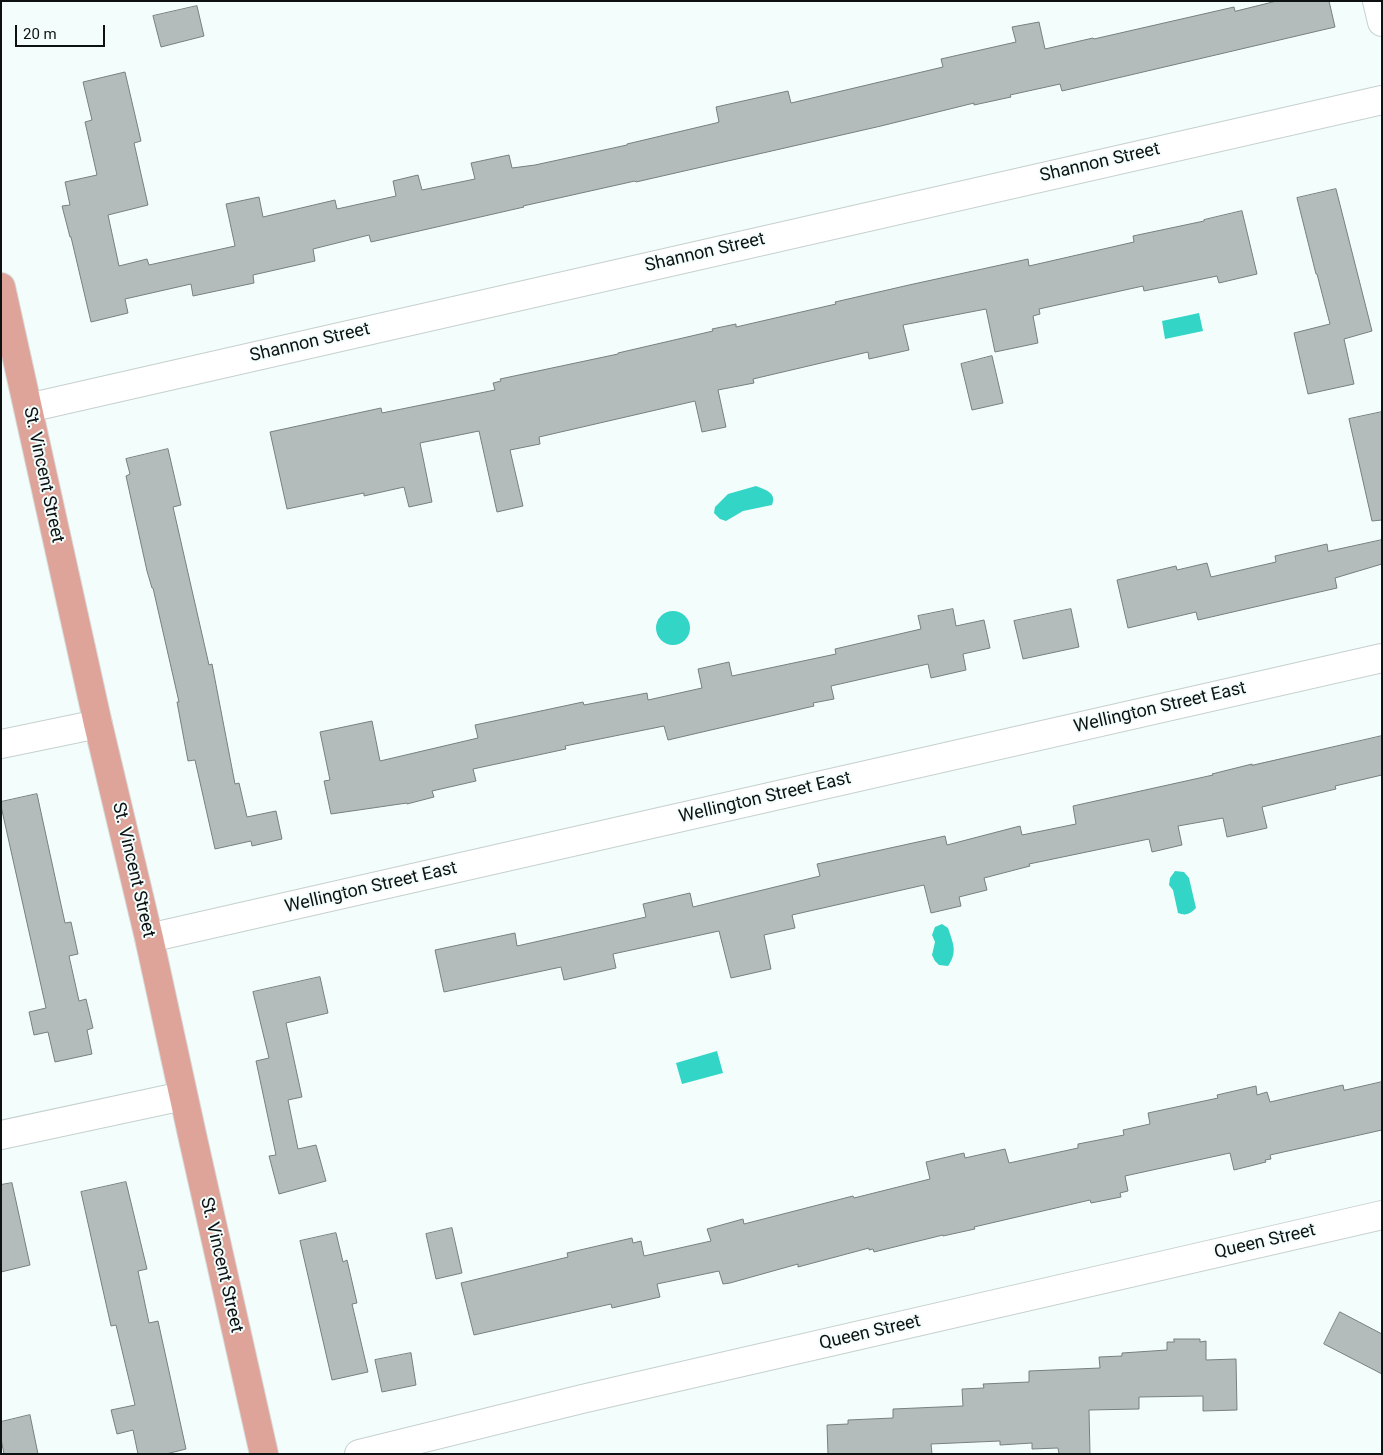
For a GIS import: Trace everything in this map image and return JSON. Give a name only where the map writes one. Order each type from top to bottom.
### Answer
[{"type":"main road","name":"St. Vincent Street","points":[[1,286],[98,724],[149,938],[264,1454]]},
{"type":"street","points":[[1377,1],[1382,22]]},
{"type":"street","name":"Shannon Street","points":[[28,408],[1382,100]]},
{"type":"street","name":"Wellington Street East","points":[[149,938],[1382,658]]},
{"type":"street","points":[[1,744],[98,724]]},
{"type":"street","points":[[1,1135],[184,1096]]},
{"type":"street","name":"Queen Street","points":[[359,1454],[591,1396],[1382,1216]]},
{"type":"water","points":[[1199,313],[1203,331],[1165,339],[1162,321]]},
{"type":"water","points":[[756,486],[772,495],[772,505],[743,511],[726,521],[720,519],[714,513],[715,507],[728,494]]},
{"type":"water","points":[[673,611],[680,612],[685,616],[689,621],[689,635],[685,640],[680,644],[673,645],[666,644],[661,640],[657,635],[656,628],[657,621],[661,616],[666,612]]},
{"type":"water","points":[[1175,871],[1184,872],[1189,878],[1196,908],[1188,914],[1178,913],[1173,890],[1169,885],[1170,878]]},
{"type":"water","points":[[942,924],[948,928],[954,947],[953,956],[948,966],[939,965],[932,955],[935,942],[932,935],[935,927]]},
{"type":"water","points":[[717,1051],[723,1073],[682,1084],[676,1063]]},
{"type":"building","points":[[1277,1],[1329,1],[1335,27],[1062,91],[1060,84],[1010,95],[1011,97],[974,105],[974,103],[881,126],[371,242],[369,235],[313,249],[315,261],[253,275],[254,283],[193,296],[191,284],[125,299],[128,313],[91,322],[62,206],[70,205],[65,182],[97,175],[85,122],[92,120],[83,82],[125,72],[141,141],[134,143],[148,205],[108,215],[119,266],[147,259],[149,265],[235,246],[226,204],[259,197],[263,217],[335,200],[337,209],[396,196],[393,181],[418,175],[422,190],[475,179],[471,163],[509,155],[512,168],[535,165],[716,123],[719,122],[716,107],[788,91],[791,103],[943,67],[941,59],[1016,42],[1012,27],[1039,22],[1045,49],[1234,7],[1235,11]]},
{"type":"building","points":[[197,6],[204,36],[161,47],[153,16]]},
{"type":"building","points":[[1336,189],[1372,331],[1344,339],[1354,384],[1308,394],[1294,333],[1330,324],[1297,198]]},
{"type":"building","points":[[1242,211],[1257,274],[1219,283],[1217,276],[1144,291],[1143,286],[1039,309],[1040,314],[1033,316],[1038,343],[995,352],[986,309],[903,325],[909,350],[869,359],[868,352],[753,379],[754,383],[718,390],[726,427],[702,432],[695,401],[539,437],[540,444],[510,450],[523,506],[497,512],[479,431],[420,443],[432,502],[409,507],[404,487],[287,509],[270,432],[381,408],[382,413],[495,390],[493,383],[501,381],[500,379],[618,354],[713,331],[712,329],[736,324],[736,327],[836,304],[835,302],[1028,259],[1029,266],[1134,242],[1133,236]]},
{"type":"building","points":[[992,356],[1003,403],[972,410],[961,364]]},
{"type":"building","points":[[1382,412],[1382,520],[1372,521],[1349,419]]},
{"type":"building","points":[[168,449],[181,505],[173,507],[209,665],[212,664],[235,784],[239,783],[247,817],[276,811],[282,839],[252,846],[251,841],[215,849],[195,760],[188,761],[177,702],[179,702],[126,476],[130,474],[126,459]]},
{"type":"building","points":[[1382,540],[1382,564],[1335,578],[1337,588],[1198,620],[1196,612],[1128,628],[1117,580],[1176,566],[1177,570],[1207,563],[1211,577],[1276,562],[1275,556],[1327,544],[1328,551]]},
{"type":"building","points":[[953,609],[956,626],[984,620],[990,648],[963,654],[966,670],[931,678],[928,664],[831,686],[834,699],[813,703],[814,706],[668,740],[664,726],[565,746],[566,749],[473,769],[476,781],[432,791],[434,797],[407,804],[331,814],[324,781],[330,780],[320,732],[372,721],[380,761],[478,738],[475,725],[583,702],[584,705],[647,693],[648,700],[702,688],[698,669],[729,662],[732,676],[836,654],[835,649],[921,629],[918,616]]},
{"type":"building","points":[[1071,609],[1079,647],[1023,659],[1014,621]]},
{"type":"building","points":[[1382,736],[1382,775],[1335,786],[1336,789],[1262,807],[1267,828],[1227,837],[1223,818],[1178,826],[1182,845],[1152,852],[1149,839],[1029,864],[1030,866],[984,878],[987,890],[959,897],[961,906],[931,913],[924,885],[792,915],[795,928],[764,935],[771,969],[731,978],[719,931],[613,954],[616,968],[564,980],[561,967],[444,992],[435,950],[515,933],[517,946],[646,917],[643,904],[690,893],[693,907],[820,876],[817,864],[945,836],[947,845],[1020,826],[1022,835],[1076,824],[1073,806]]},
{"type":"building","points":[[37,794],[65,923],[71,922],[78,954],[69,956],[79,1001],[86,999],[93,1028],[87,1030],[92,1054],[55,1062],[48,1032],[34,1035],[29,1012],[46,1008],[1,806],[1,802]]},
{"type":"building","points":[[320,977],[328,1013],[286,1023],[302,1097],[288,1100],[298,1149],[316,1145],[326,1181],[279,1194],[269,1156],[276,1155],[256,1061],[269,1058],[253,992]]},
{"type":"building","points":[[1382,1082],[1382,1130],[1270,1155],[1271,1159],[1265,1160],[1266,1162],[1234,1170],[1230,1153],[1125,1176],[1128,1191],[1120,1193],[1121,1197],[1091,1203],[1090,1200],[874,1252],[873,1249],[869,1250],[869,1248],[723,1284],[719,1271],[657,1284],[660,1297],[612,1308],[611,1304],[474,1335],[461,1283],[568,1257],[567,1253],[632,1238],[633,1243],[641,1241],[644,1256],[711,1241],[707,1229],[743,1219],[744,1224],[853,1196],[854,1198],[930,1179],[926,1162],[964,1153],[965,1158],[1005,1149],[1009,1163],[1078,1148],[1078,1144],[1124,1135],[1123,1130],[1150,1124],[1148,1113],[1218,1098],[1217,1095],[1256,1086],[1257,1095],[1267,1092],[1270,1102],[1343,1085],[1344,1090]]},
{"type":"building","points":[[126,1182],[147,1269],[138,1271],[149,1323],[158,1321],[186,1449],[166,1454],[138,1454],[133,1430],[117,1434],[111,1410],[135,1405],[116,1325],[111,1326],[81,1192]]},
{"type":"building","points":[[12,1183],[30,1265],[1,1272],[1,1185]]},
{"type":"building","points":[[452,1228],[462,1273],[436,1279],[426,1234]]},
{"type":"building","points":[[336,1233],[343,1262],[347,1260],[357,1303],[352,1304],[368,1372],[332,1380],[300,1241]]},
{"type":"building","points":[[1340,1312],[1382,1334],[1382,1374],[1324,1344]]},
{"type":"building","points":[[1174,1339],[1200,1339],[1200,1342],[1206,1341],[1206,1360],[1236,1359],[1237,1410],[1203,1411],[1203,1396],[1139,1397],[1139,1409],[1089,1410],[1090,1454],[1059,1454],[1058,1448],[1032,1449],[1032,1443],[1000,1445],[1000,1441],[931,1444],[932,1454],[828,1454],[827,1425],[848,1424],[848,1420],[893,1418],[893,1409],[963,1406],[962,1389],[984,1388],[983,1384],[1029,1382],[1029,1371],[1100,1368],[1099,1357],[1122,1356],[1122,1353],[1167,1350],[1167,1342],[1174,1342]]},
{"type":"building","points":[[411,1353],[416,1385],[382,1392],[375,1360]]},
{"type":"building","points":[[30,1415],[38,1454],[4,1454],[1,1439],[1,1422]]}]
